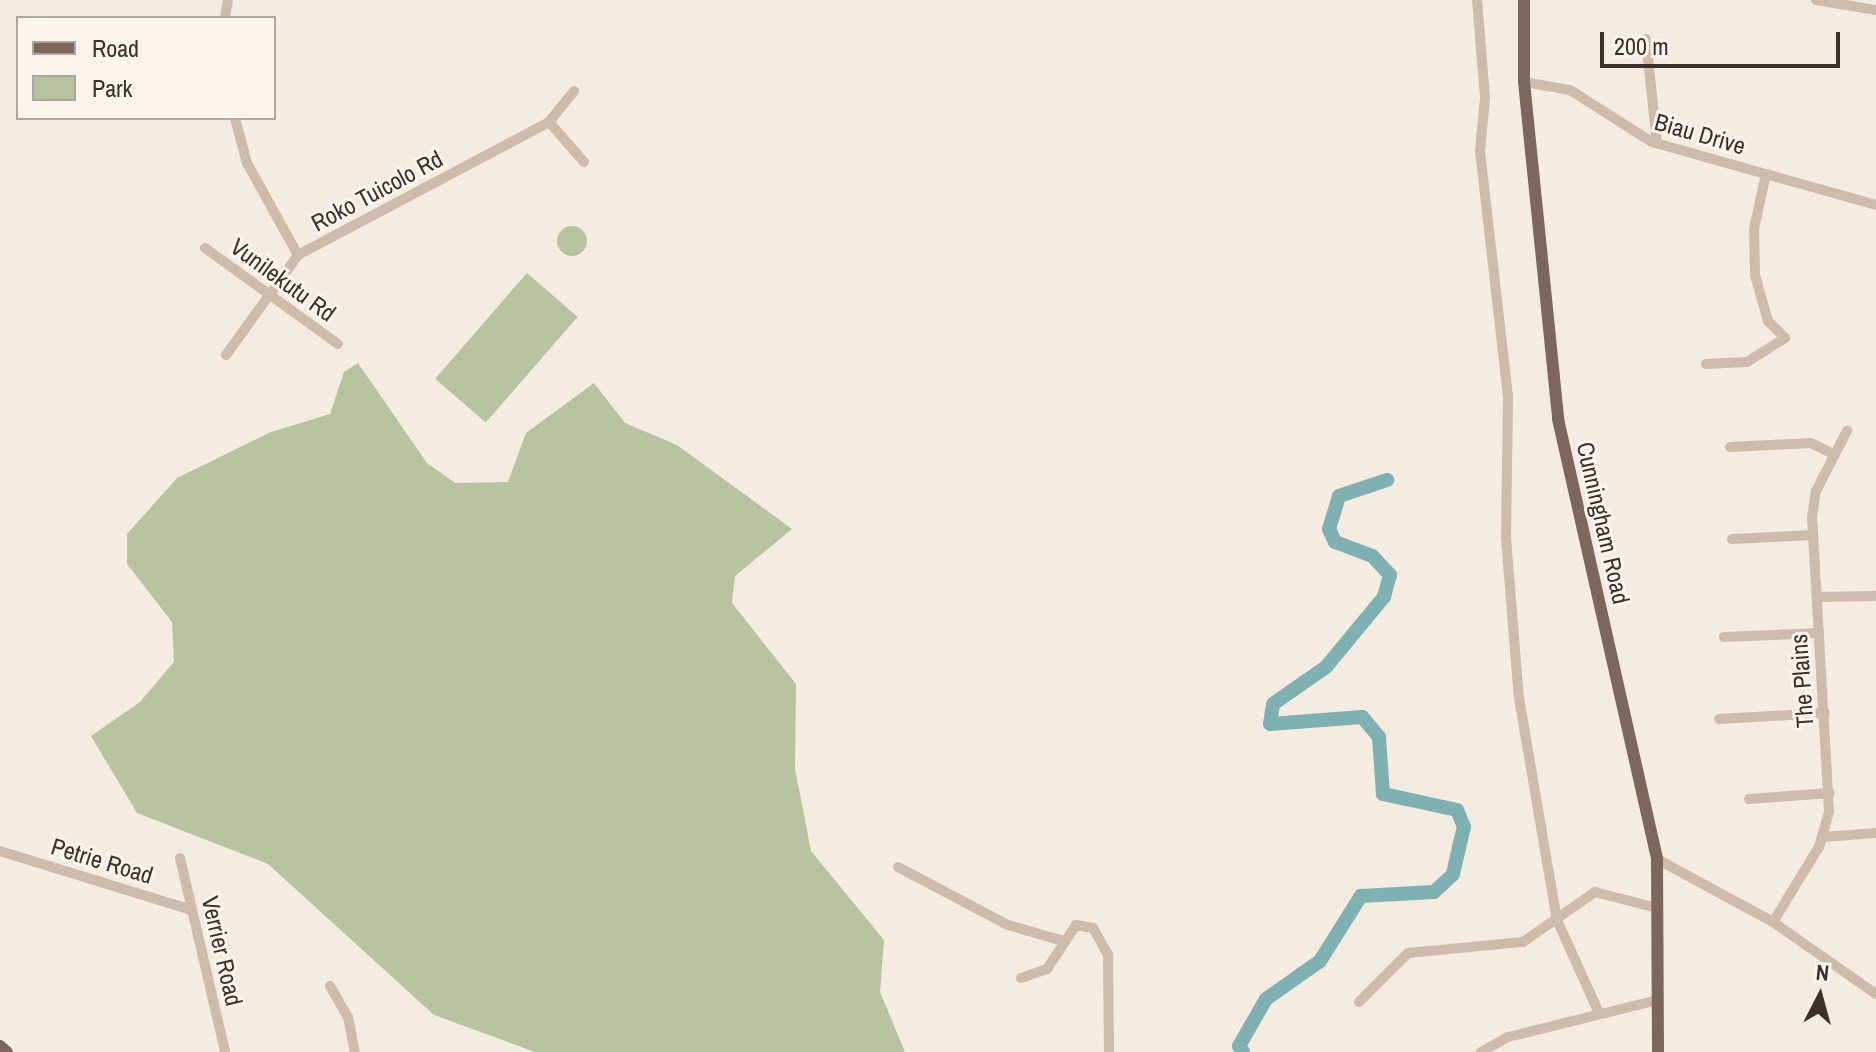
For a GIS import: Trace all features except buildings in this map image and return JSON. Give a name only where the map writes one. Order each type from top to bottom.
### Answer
[{"type":"main road","name":"Cunningham Road","points":[[1524,0],[1524,82],[1562,443],[1657,859],[1658,1052]]},
{"type":"main road","points":[[0,1046],[7,1052]]},
{"type":"street","points":[[1477,0],[1485,98],[1480,151],[1508,395],[1508,584],[1536,823],[1557,920],[1598,1011]]},
{"type":"street","points":[[1816,0],[1876,10]]},
{"type":"street","points":[[1646,39],[1657,143]]},
{"type":"street","name":"Biau Drive","points":[[1524,82],[1570,90],[1657,143],[1876,205]]},
{"type":"street","name":"Roko Tuicolo Rd","points":[[226,355],[298,255],[549,122],[574,91]]},
{"type":"street","points":[[236,120],[247,163],[298,255]]},
{"type":"street","points":[[549,122],[584,162]]},
{"type":"street","points":[[1706,364],[1747,362],[1785,338],[1764,312],[1755,275],[1754,229],[1766,174]]},
{"type":"street","name":"Vunilekutu Rd","points":[[205,248],[338,344]]},
{"type":"street","name":"The Plains","points":[[1773,922],[1823,837],[1830,793],[1813,535],[1816,491],[1847,431]]},
{"type":"street","points":[[1730,447],[1811,443],[1834,454]]},
{"type":"street","points":[[1732,539],[1813,535]]},
{"type":"street","points":[[1817,597],[1876,596]]},
{"type":"street","points":[[1724,637],[1819,633]]},
{"type":"street","points":[[1719,719],[1825,713]]},
{"type":"street","points":[[1749,799],[1830,793]]},
{"type":"street","points":[[1823,837],[1876,833]]},
{"type":"street","name":"Petrie Road","points":[[0,851],[192,910]]},
{"type":"street","name":"Verrier Road","points":[[180,858],[225,1052]]},
{"type":"street","points":[[1657,859],[1773,922],[1876,994]]},
{"type":"street","points":[[898,867],[1008,925],[1063,941]]},
{"type":"street","points":[[1359,1002],[1408,953],[1508,946],[1557,920],[1595,892],[1657,908]]},
{"type":"street","points":[[1021,978],[1047,969],[1063,941],[1082,923],[1103,939],[1109,1052]]},
{"type":"street","points":[[330,986],[348,1017],[355,1052]]},
{"type":"street","points":[[1481,1052],[1598,1011],[1657,1000]]},
{"type":"green space","points":[[572,226],[582,231],[587,241],[582,251],[572,256],[562,251],[557,241],[562,231]]},
{"type":"green space","points":[[527,273],[578,317],[486,423],[435,379]]},
{"type":"green space","points":[[358,363],[427,463],[455,483],[508,482],[526,433],[594,383],[625,423],[677,445],[792,529],[735,576],[732,603],[796,684],[795,769],[811,851],[884,940],[880,992],[905,1052],[535,1052],[434,1015],[268,864],[137,813],[91,736],[140,702],[174,662],[172,622],[127,564],[127,534],[177,478],[271,432],[330,414],[344,372]]},
{"type":"waterway","points":[[1243,1052],[1239,1046],[1266,999],[1320,961],[1361,896],[1434,892],[1453,874],[1464,827],[1457,810],[1383,794],[1379,737],[1362,717],[1270,724],[1273,704],[1326,667],[1384,597],[1390,575],[1372,556],[1335,542],[1329,529],[1339,496],[1387,480]]}]
